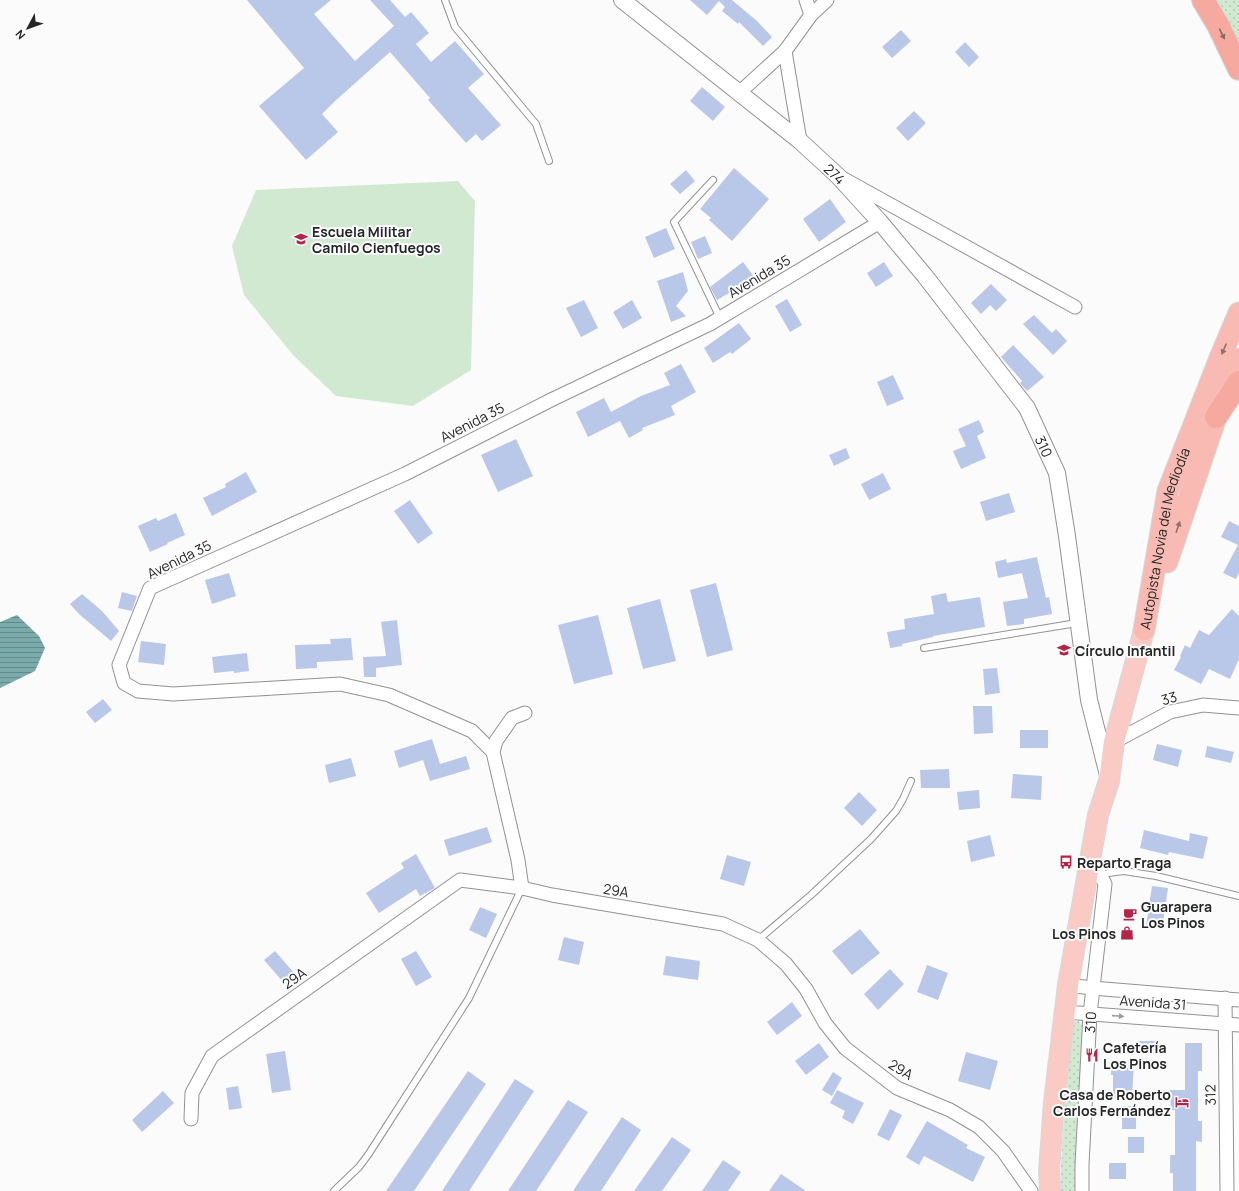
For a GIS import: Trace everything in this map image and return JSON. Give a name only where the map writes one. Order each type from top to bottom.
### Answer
[{"type":"highway","points":[[1203,0],[1218,25],[1239,69]]},
{"type":"highway","name":"Autopista Novia del Mediodía","points":[[1144,630],[1168,491],[1239,313]]},
{"type":"highway","name":"Autopista Novia del Mediodía","points":[[1144,630],[1216,417],[1239,360]]},
{"type":"highway","points":[[1216,417],[1239,382]]},
{"type":"main road","points":[[1050,1191],[1049,1171],[1054,1102],[1068,985],[1098,815],[1109,780],[1114,742],[1144,630]]},
{"type":"street","name":"274","points":[[622,0],[800,141],[838,176],[1075,308]]},
{"type":"street","points":[[806,0],[811,15]]},
{"type":"street","points":[[739,93],[785,51],[811,15],[827,0]]},
{"type":"street","points":[[785,51],[800,141]]},
{"type":"street","name":"310","points":[[838,176],[880,222],[925,276],[1027,408],[1057,473],[1068,536],[1089,700],[1109,780]]},
{"type":"street","name":"Avenida 35","points":[[493,752],[472,731],[389,694],[340,684],[173,694],[138,691],[124,683],[119,665],[150,588],[405,474],[553,399],[710,324],[880,222]]},
{"type":"street","name":"33","points":[[1114,742],[1170,712],[1203,705],[1239,708]]},
{"type":"street","points":[[522,888],[518,860],[493,752],[496,741],[512,718],[525,713]]},
{"type":"street","name":"310","points":[[1082,1191],[1082,1164],[1090,1014],[1105,884],[1100,877],[1091,857]]},
{"type":"street","name":"29A","points":[[191,1119],[192,1093],[212,1056],[460,880],[522,888],[552,895],[723,924],[758,940],[786,964],[806,989],[825,1023],[845,1048],[897,1088],[950,1110],[979,1127],[1003,1151],[1030,1191]]},
{"type":"street","name":"Avenida 31","points":[[1068,985],[1239,1000]]},
{"type":"street","name":"312","points":[[1225,998],[1233,1173],[1226,1191]]},
{"type":"street","name":"Avenida 31","points":[[1065,1012],[1239,1025]]},
{"type":"lane","points":[[444,0],[455,26],[536,124],[549,161]]},
{"type":"lane","points":[[713,180],[674,222],[720,318]]},
{"type":"lane","points":[[924,648],[1079,623]]},
{"type":"lane","points":[[758,940],[811,895],[871,839],[896,811],[911,781]]},
{"type":"lane","points":[[1100,877],[1108,873],[1124,871],[1156,876],[1239,896]]},
{"type":"lane","points":[[334,1191],[359,1167],[368,1155],[469,998],[522,888]]},
{"type":"green space","points":[[1212,0],[1239,0],[1239,49]]},
{"type":"green space","points":[[458,181],[475,201],[471,370],[413,406],[336,396],[293,355],[244,295],[232,246],[256,190]]},
{"type":"green space","points":[[1079,1021],[1082,1025],[1075,1191],[1060,1191],[1070,1024],[1071,1022]]},
{"type":"water","points":[[17,615],[39,636],[45,648],[35,671],[0,688],[0,622]]},
{"type":"building","points":[[247,0],[331,0],[314,14],[355,61],[394,26],[370,0],[390,0],[405,17],[411,12],[429,33],[416,44],[431,62],[455,41],[484,74],[468,88],[501,125],[482,141],[476,134],[466,143],[428,100],[430,98],[390,52],[322,114],[338,132],[306,160],[259,106],[304,68]]},
{"type":"building","points":[[690,0],[732,0],[757,21],[772,37],[763,46],[739,22],[738,24],[722,11],[725,7],[719,1],[707,15]]},
{"type":"building","points":[[901,30],[911,41],[892,58],[882,47]]},
{"type":"building","points":[[965,42],[979,57],[969,67],[955,52]]},
{"type":"building","points":[[702,87],[725,107],[713,121],[690,101]]},
{"type":"building","points":[[914,111],[926,123],[908,141],[896,128]]},
{"type":"building","points":[[734,168],[769,199],[732,241],[709,220],[711,218],[700,209]]},
{"type":"building","points":[[686,170],[695,181],[680,194],[670,184]]},
{"type":"building","points":[[830,199],[846,222],[819,242],[803,219]]},
{"type":"building","points":[[666,228],[675,249],[654,258],[645,237]]},
{"type":"building","points":[[705,236],[712,253],[698,259],[691,242]]},
{"type":"building","points":[[743,262],[755,278],[717,300],[710,287]]},
{"type":"building","points":[[884,262],[893,276],[876,287],[867,273]]},
{"type":"building","points":[[683,272],[688,291],[676,306],[686,316],[671,322],[657,281]]},
{"type":"building","points":[[991,284],[1007,300],[996,311],[990,305],[981,314],[971,303]]},
{"type":"building","points":[[787,299],[802,325],[790,332],[775,306]]},
{"type":"building","points":[[584,300],[598,328],[581,337],[566,308]]},
{"type":"building","points":[[632,300],[642,318],[623,329],[613,312]]},
{"type":"building","points":[[1034,315],[1052,333],[1056,329],[1067,341],[1053,355],[1023,324]]},
{"type":"building","points":[[739,323],[751,339],[732,354],[730,352],[713,363],[704,348]]},
{"type":"building","points":[[1013,345],[1044,377],[1027,391],[1020,383],[1022,381],[1001,357]]},
{"type":"building","points":[[681,364],[696,392],[671,406],[675,415],[642,428],[643,430],[629,438],[620,421],[588,437],[576,412],[604,398],[611,412],[641,396],[670,385],[664,373]]},
{"type":"building","points":[[893,375],[904,399],[887,406],[877,382]]},
{"type":"building","points":[[979,420],[984,432],[977,436],[986,458],[961,469],[953,451],[966,446],[958,429]]},
{"type":"building","points":[[516,439],[533,476],[498,492],[481,455]]},
{"type":"building","points":[[846,448],[850,458],[834,466],[829,455]]},
{"type":"building","points":[[246,472],[257,492],[212,516],[203,498],[226,487],[225,484]]},
{"type":"building","points":[[883,473],[891,489],[869,500],[861,484]]},
{"type":"building","points":[[1009,493],[1015,512],[986,521],[980,502]]},
{"type":"building","points":[[410,500],[433,533],[418,544],[394,511]]},
{"type":"building","points":[[176,513],[185,535],[150,552],[138,526],[156,518],[158,521]]},
{"type":"building","points":[[1229,521],[1239,526],[1239,573],[1236,579],[1223,573],[1238,545],[1221,537]]},
{"type":"building","points":[[1037,557],[1046,598],[1049,597],[1052,614],[1024,619],[1024,624],[1007,626],[1003,602],[1028,598],[1022,573],[998,578],[995,562],[1006,559],[1007,563]]},
{"type":"building","points":[[229,573],[236,596],[212,604],[205,580]]},
{"type":"building","points":[[716,583],[733,650],[707,657],[690,590]]},
{"type":"building","points":[[122,592],[137,596],[132,611],[118,608]]},
{"type":"building","points":[[946,593],[948,602],[980,597],[985,627],[933,636],[902,644],[902,646],[890,648],[887,632],[905,629],[904,619],[934,614],[931,596]]},
{"type":"building","points":[[82,594],[102,611],[119,631],[111,641],[80,615],[70,604]]},
{"type":"building","points":[[660,599],[676,661],[643,669],[627,608]]},
{"type":"building","points":[[1232,609],[1239,616],[1239,659],[1230,679],[1209,669],[1201,684],[1174,670],[1185,645],[1190,648],[1199,630],[1209,635]]},
{"type":"building","points":[[598,615],[613,674],[574,684],[558,625]]},
{"type":"building","points":[[397,620],[402,665],[376,668],[376,677],[364,677],[363,657],[386,656],[381,622]]},
{"type":"building","points":[[351,638],[353,660],[317,662],[317,668],[296,669],[295,645],[331,644],[330,639]]},
{"type":"building","points":[[141,641],[166,644],[164,665],[138,662]]},
{"type":"building","points":[[247,653],[249,671],[214,673],[212,657]]},
{"type":"building","points":[[997,668],[1000,693],[985,695],[983,669]]},
{"type":"building","points":[[103,699],[112,710],[95,723],[86,712]]},
{"type":"building","points":[[973,706],[992,706],[993,733],[974,734]]},
{"type":"building","points":[[1020,730],[1048,730],[1048,748],[1020,748]]},
{"type":"building","points":[[432,739],[440,764],[466,756],[470,769],[430,781],[423,760],[399,768],[394,751]]},
{"type":"building","points":[[1157,744],[1182,750],[1178,767],[1153,760]]},
{"type":"building","points":[[1207,746],[1234,752],[1231,763],[1205,757]]},
{"type":"building","points":[[351,758],[356,776],[329,783],[325,765]]},
{"type":"building","points":[[949,769],[950,788],[921,788],[920,770]]},
{"type":"building","points":[[1013,774],[1042,776],[1041,800],[1011,798]]},
{"type":"building","points":[[979,790],[980,808],[959,810],[957,792]]},
{"type":"building","points":[[859,792],[877,810],[862,826],[844,808]]},
{"type":"building","points":[[487,827],[492,842],[449,856],[444,840]]},
{"type":"building","points":[[1144,830],[1189,841],[1190,833],[1208,837],[1203,859],[1169,852],[1168,855],[1140,848]]},
{"type":"building","points":[[990,835],[995,856],[971,862],[967,841]]},
{"type":"building","points":[[416,854],[435,888],[420,896],[416,889],[379,913],[366,893],[404,868],[401,863]]},
{"type":"building","points":[[727,855],[751,862],[744,886],[720,879]]},
{"type":"building","points":[[1152,886],[1168,888],[1162,929],[1146,926]]},
{"type":"building","points":[[480,907],[497,914],[486,938],[469,930]]},
{"type":"building","points":[[860,929],[880,953],[852,975],[832,951]]},
{"type":"building","points":[[564,937],[584,942],[579,965],[558,960]]},
{"type":"building","points":[[275,951],[295,974],[284,983],[264,960]]},
{"type":"building","points":[[416,951],[432,977],[416,986],[401,959]]},
{"type":"building","points":[[666,956],[700,961],[698,980],[663,975]]},
{"type":"building","points":[[927,965],[948,973],[938,1000],[917,992]]},
{"type":"building","points":[[890,969],[904,984],[878,1010],[864,994]]},
{"type":"building","points":[[792,1002],[802,1016],[777,1035],[767,1022]]},
{"type":"building","points":[[1137,1041],[1155,1041],[1155,1054],[1137,1054]]},
{"type":"building","points":[[819,1043],[829,1057],[806,1075],[795,1061]]},
{"type":"building","points":[[1185,1043],[1202,1043],[1202,1071],[1198,1071],[1198,1121],[1202,1121],[1202,1142],[1196,1141],[1196,1191],[1173,1191],[1173,1173],[1170,1173],[1170,1155],[1175,1155],[1175,1110],[1171,1110],[1170,1090],[1185,1090]]},
{"type":"building","points":[[285,1051],[291,1090],[272,1093],[266,1054]]},
{"type":"building","points":[[966,1052],[998,1061],[990,1090],[958,1081]]},
{"type":"building","points":[[1111,1062],[1134,1062],[1132,1098],[1113,1098],[1113,1075],[1111,1075]]},
{"type":"building","points":[[468,1071],[486,1084],[414,1191],[386,1191]]},
{"type":"building","points":[[833,1072],[842,1078],[832,1096],[822,1090]]},
{"type":"building","points":[[515,1079],[534,1091],[469,1191],[442,1191]]},
{"type":"building","points":[[238,1086],[242,1108],[229,1110],[226,1088]]},
{"type":"building","points":[[837,1090],[864,1103],[853,1124],[842,1118],[845,1111],[830,1103]]},
{"type":"building","points":[[163,1091],[174,1103],[142,1132],[132,1120]]},
{"type":"building","points":[[568,1100],[588,1112],[536,1191],[508,1191]]},
{"type":"building","points":[[1122,1106],[1136,1106],[1136,1129],[1122,1129]]},
{"type":"building","points":[[890,1109],[902,1115],[889,1141],[877,1135]]},
{"type":"building","points":[[622,1117],[641,1130],[601,1191],[573,1191]]},
{"type":"building","points":[[927,1121],[968,1145],[966,1148],[985,1157],[973,1182],[924,1156],[919,1165],[906,1157]]},
{"type":"building","points":[[672,1137],[691,1150],[662,1191],[634,1191]]},
{"type":"building","points":[[1128,1137],[1144,1137],[1144,1153],[1128,1153]]},
{"type":"building","points":[[723,1160],[741,1172],[728,1191],[702,1191]]},
{"type":"building","points":[[1109,1163],[1126,1163],[1126,1179],[1109,1179]]},
{"type":"building","points":[[781,1174],[806,1191],[769,1191]]},
{"type":"place","name":"Escuela Militar Camilo Cienfuegos","points":[[301,239]]},
{"type":"place","name":"Círculo Infantil","points":[[1064,650]]},
{"type":"place","name":"Reparto Fraga","points":[[1066,862]]},
{"type":"place","name":"Guarapera Los Pinos","points":[[1130,914]]},
{"type":"place","name":"Los Pinos","points":[[1127,933]]},
{"type":"place","name":"Cafetería Los Pinos","points":[[1092,1055]]},
{"type":"place","name":"Casa de Roberto Carlos Fernández","points":[[1182,1102]]}]
